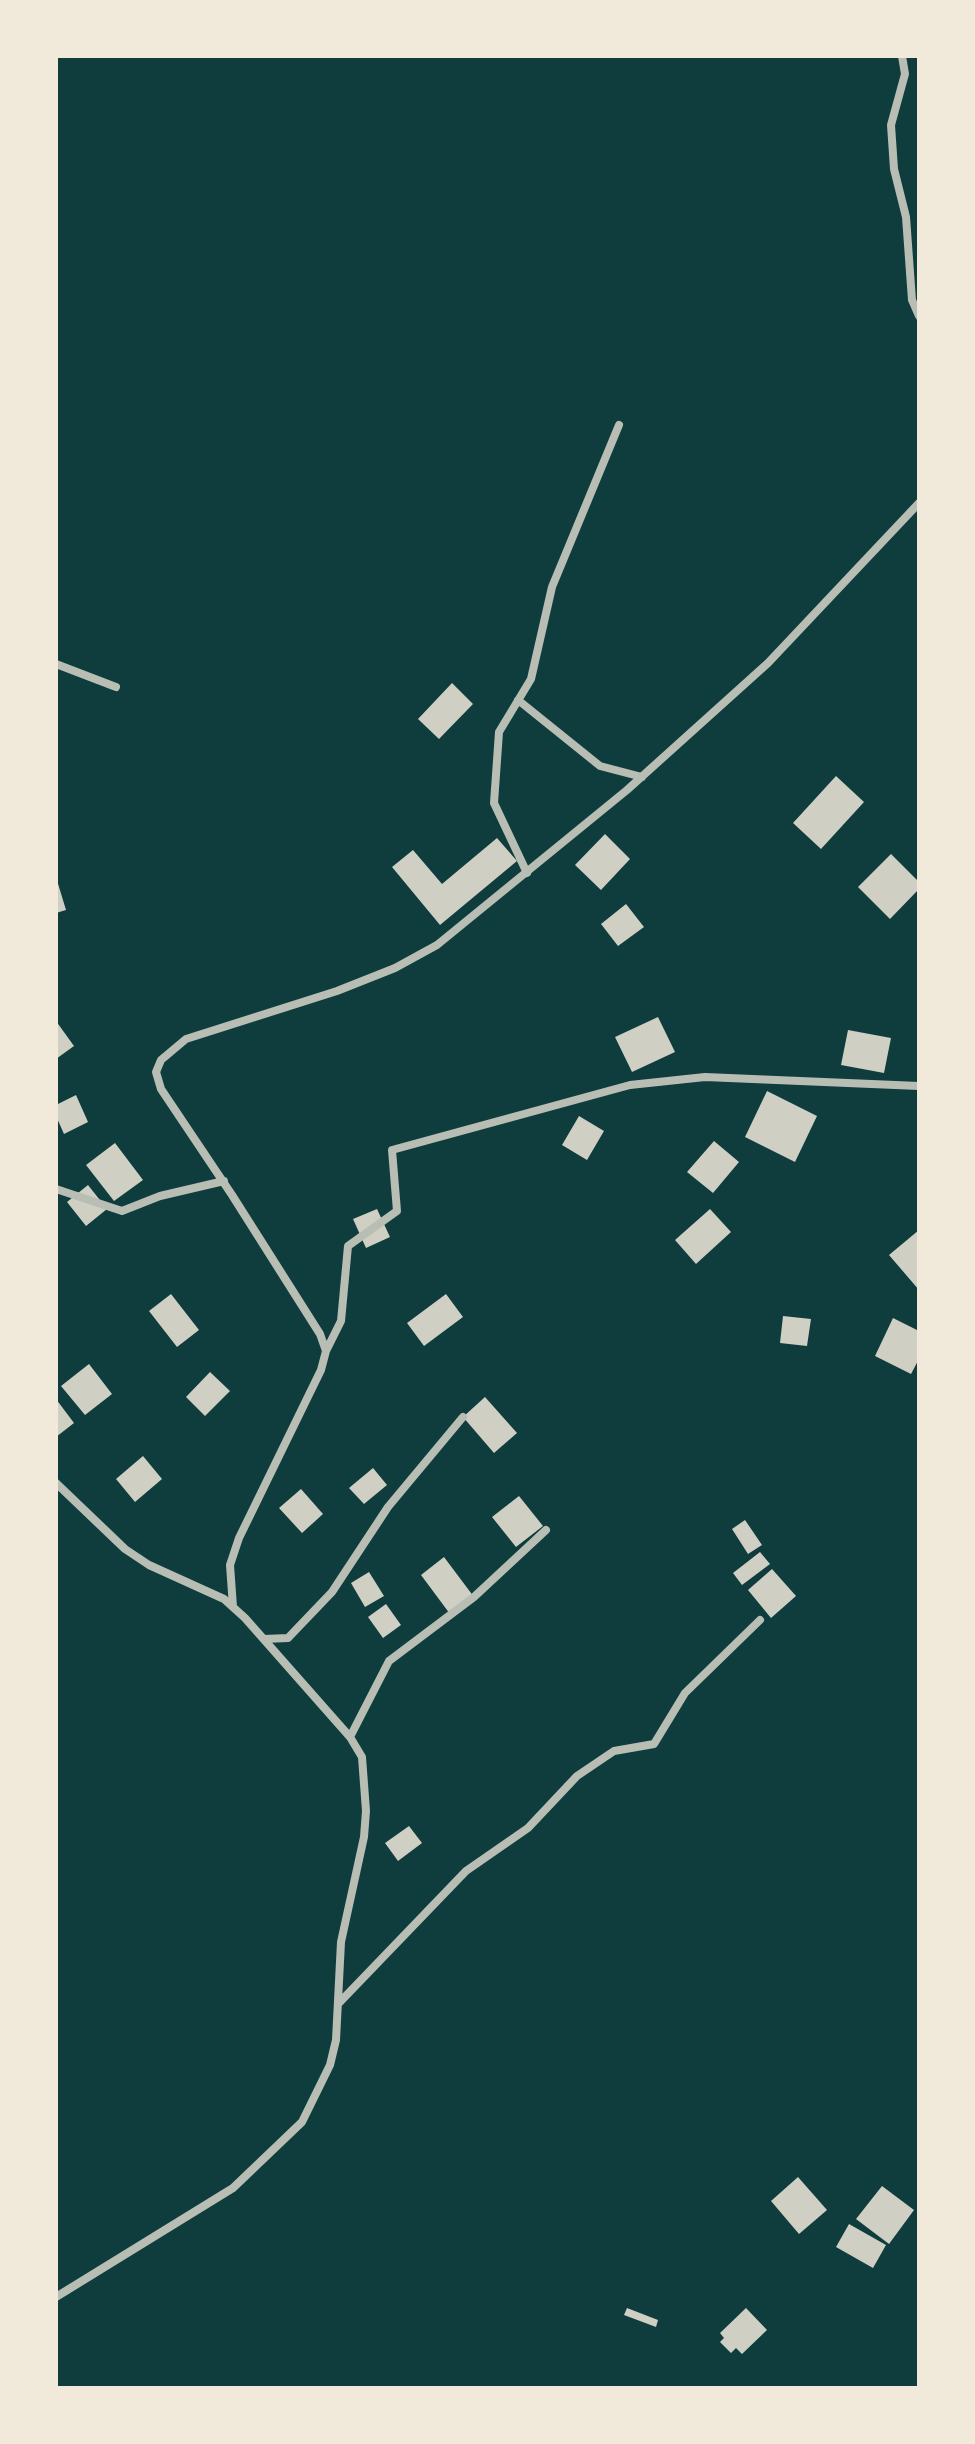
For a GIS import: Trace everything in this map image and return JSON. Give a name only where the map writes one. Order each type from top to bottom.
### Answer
[{"type":"street","points":[[902,56],[905,74],[891,125],[894,169],[906,217],[912,300],[919,316]]},
{"type":"street","points":[[527,873],[494,803],[499,732],[531,679],[552,587],[619,425]]},
{"type":"street","points":[[326,1351],[320,1334],[224,1181],[161,1089],[156,1072],[161,1060],[186,1039],[285,1010],[395,968],[437,945],[642,777],[768,663],[919,503]]},
{"type":"street","points":[[56,664],[116,687]]},
{"type":"street","points":[[518,700],[600,766],[642,777]]},
{"type":"street","points":[[233,1607],[230,1565],[239,1538],[321,1370],[326,1351],[341,1321],[348,1246],[397,1211],[392,1150],[630,1085],[705,1077],[919,1086]]},
{"type":"street","points":[[56,1189],[122,1211],[160,1196],[224,1181]]},
{"type":"street","points":[[264,1639],[288,1638],[332,1592],[388,1507],[463,1417]]},
{"type":"street","points":[[56,1483],[98,1526],[149,1565],[211,1593],[233,1607],[264,1639],[350,1737],[362,1757],[366,1811],[364,1837],[341,1942],[338,2004],[330,2065],[302,2122],[279,2148],[233,2188],[56,2297]]},
{"type":"street","points":[[350,1737],[389,1661],[474,1597],[546,1530]]},
{"type":"street","points":[[338,2004],[466,1871],[528,1828],[577,1776],[614,1751],[654,1744],[685,1693],[760,1620]]},
{"type":"building","points":[[452,683],[473,704],[439,739],[418,719]]},
{"type":"building","points":[[836,776],[864,802],[821,849],[793,823]]},
{"type":"building","points":[[605,834],[630,859],[601,890],[575,865]]},
{"type":"building","points":[[497,838],[517,861],[440,925],[392,867],[413,850],[442,884]]},
{"type":"building","points":[[891,854],[919,882],[919,889],[890,919],[858,887]]},
{"type":"building","points":[[56,877],[66,910],[56,913]]},
{"type":"building","points":[[626,904],[644,927],[618,946],[601,924]]},
{"type":"building","points":[[658,1017],[675,1052],[632,1072],[615,1037]]},
{"type":"building","points":[[56,1021],[74,1046],[56,1059]]},
{"type":"building","points":[[848,1030],[891,1038],[884,1073],[841,1065]]},
{"type":"building","points":[[767,1091],[817,1116],[795,1162],[745,1137]]},
{"type":"building","points":[[76,1095],[88,1122],[64,1134],[56,1116],[56,1105]]},
{"type":"building","points":[[579,1116],[604,1131],[587,1160],[562,1145]]},
{"type":"building","points":[[714,1141],[739,1162],[713,1193],[687,1172]]},
{"type":"building","points":[[115,1143],[143,1180],[114,1201],[86,1165]]},
{"type":"building","points":[[88,1185],[107,1209],[86,1226],[67,1202]]},
{"type":"building","points":[[377,1209],[390,1237],[366,1248],[353,1219]]},
{"type":"building","points":[[710,1209],[731,1232],[696,1264],[675,1240]]},
{"type":"building","points":[[919,1230],[919,1290],[889,1255]]},
{"type":"building","points":[[171,1294],[199,1330],[177,1347],[149,1311]]},
{"type":"building","points":[[446,1294],[463,1317],[424,1346],[407,1323]]},
{"type":"building","points":[[783,1316],[811,1319],[807,1346],[780,1343]]},
{"type":"building","points":[[893,1318],[919,1331],[919,1359],[911,1374],[875,1356]]},
{"type":"building","points":[[89,1364],[112,1394],[85,1415],[61,1386]]},
{"type":"building","points":[[210,1372],[230,1391],[205,1416],[186,1397]]},
{"type":"building","points":[[485,1397],[517,1433],[494,1453],[463,1417]]},
{"type":"building","points":[[56,1399],[74,1423],[56,1437]]},
{"type":"building","points":[[143,1456],[162,1479],[135,1502],[116,1479]]},
{"type":"building","points":[[373,1468],[387,1485],[364,1504],[349,1488]]},
{"type":"building","points":[[301,1489],[323,1514],[302,1533],[279,1508]]},
{"type":"building","points":[[519,1496],[543,1526],[516,1547],[492,1517]]},
{"type":"building","points":[[745,1520],[762,1545],[748,1554],[732,1529]]},
{"type":"building","points":[[760,1552],[770,1564],[742,1585],[733,1573]]},
{"type":"building","points":[[444,1557],[474,1597],[450,1614],[421,1575]]},
{"type":"building","points":[[772,1569],[796,1596],[771,1618],[748,1590]]},
{"type":"building","points":[[369,1572],[384,1596],[365,1607],[351,1583]]},
{"type":"building","points":[[386,1604],[401,1625],[383,1638],[368,1617]]},
{"type":"building","points":[[409,1826],[422,1843],[398,1861],[385,1843]]},
{"type":"building","points":[[798,2177],[827,2210],[799,2234],[771,2201]]},
{"type":"building","points":[[882,2186],[914,2210],[889,2244],[856,2219]]},
{"type":"building","points":[[849,2224],[886,2245],[873,2268],[836,2247]]},
{"type":"building","points":[[627,2308],[658,2320],[656,2327],[624,2315]]},
{"type":"building","points":[[746,2308],[767,2330],[742,2354],[736,2348],[731,2353],[720,2342],[724,2338],[720,2333]]}]
